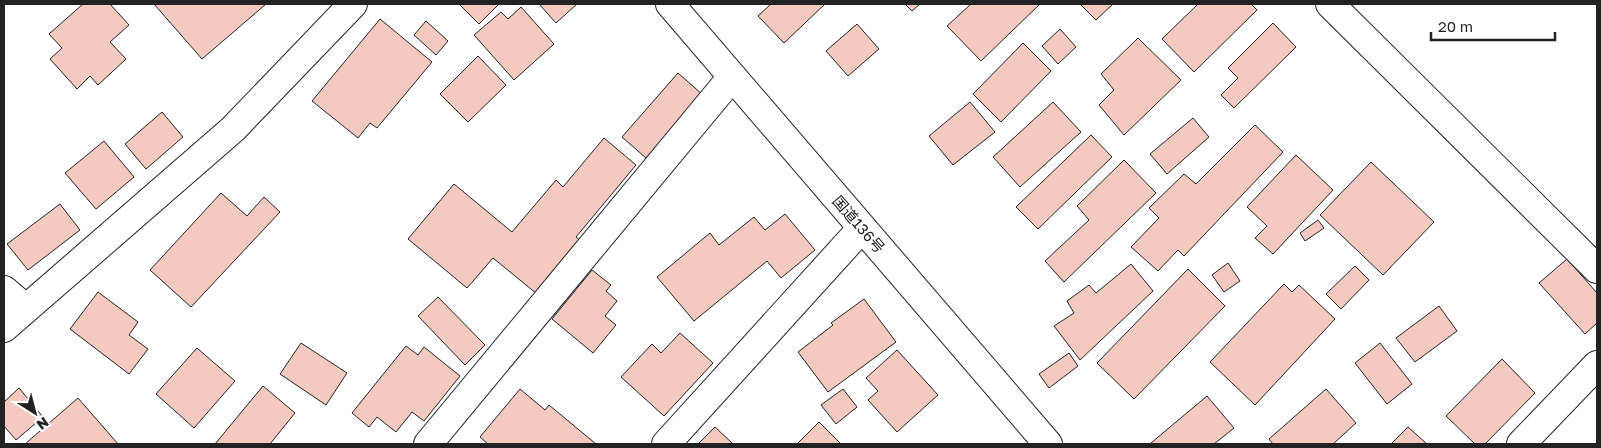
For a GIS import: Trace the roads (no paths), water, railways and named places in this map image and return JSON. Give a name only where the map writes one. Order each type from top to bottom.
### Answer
[{"type":"main road","points":[[4,328],[233,129],[353,4]]},
{"type":"main road","name":"国道136号","points":[[670,4],[1048,444]]},
{"type":"main road","points":[[1330,4],[1597,269]]},
{"type":"main road","points":[[428,444],[732,77]]},
{"type":"main road","points":[[666,444],[862,228]]},
{"type":"main road","points":[[4,290],[25,308]]},
{"type":"main road","points":[[1521,444],[1597,365]]}]
